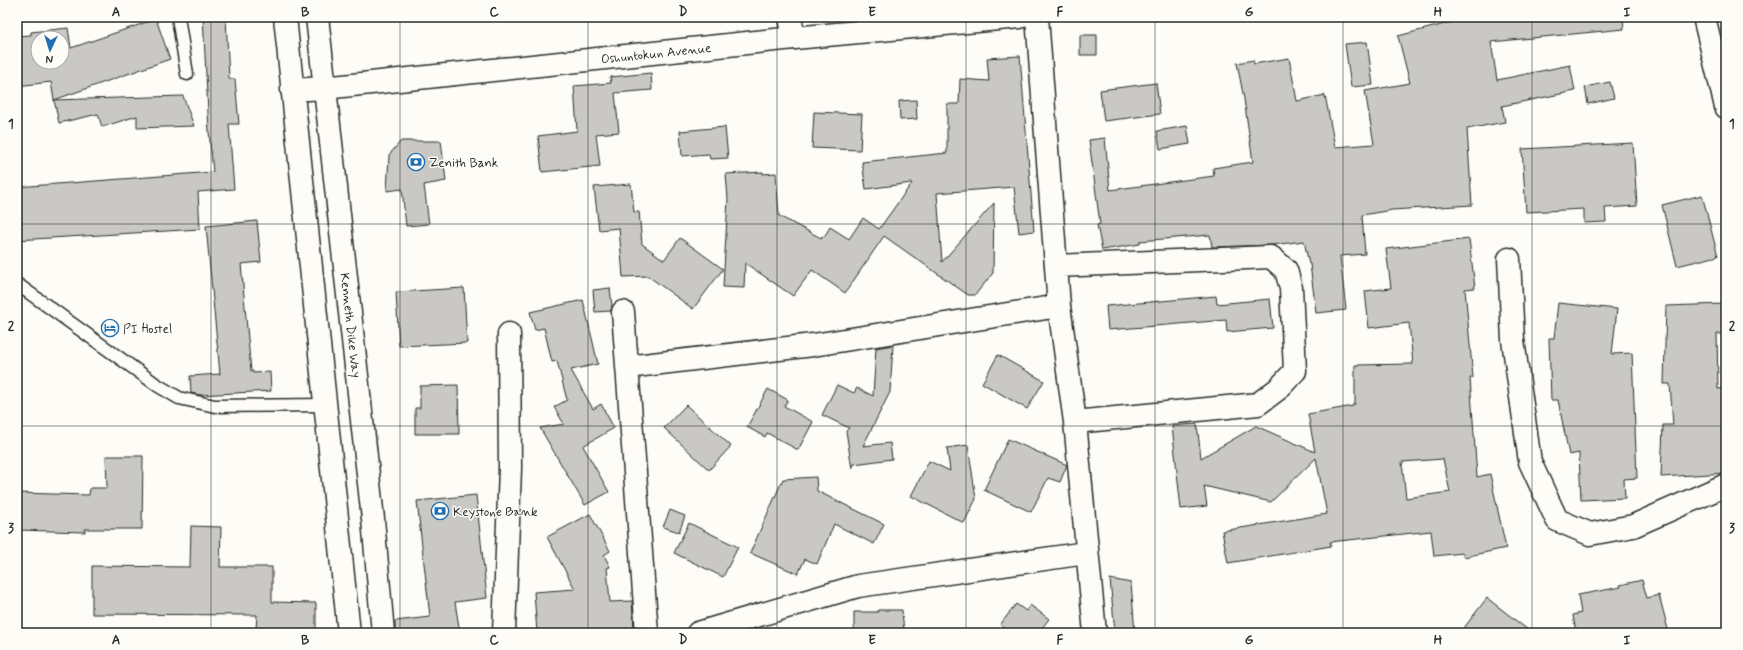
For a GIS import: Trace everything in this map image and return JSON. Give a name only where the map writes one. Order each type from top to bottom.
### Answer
[{"type":"main road","points":[[285,17],[349,633]]},
{"type":"main road","name":"Kenneth Dike Way","points":[[317,17],[374,527],[383,633]]},
{"type":"main road","name":"Oshuntokun Avenue","points":[[292,90],[324,88],[792,27],[1020,17]]},
{"type":"main road","points":[[1037,17],[1059,306],[1075,422],[1086,553],[1095,633]]},
{"type":"main road","points":[[1704,17],[1726,107]]},
{"type":"main road","points":[[1056,266],[1271,257],[1286,270],[1291,288],[1295,371],[1278,390],[1258,404],[1075,422]]},
{"type":"main road","points":[[1509,259],[1513,340],[1530,462],[1557,520],[1590,534],[1633,526],[1726,485]]},
{"type":"main road","points":[[627,368],[813,345],[1059,306]]},
{"type":"main road","points":[[623,312],[647,633]]},
{"type":"main road","points":[[504,633],[510,468],[509,334]]},
{"type":"main road","points":[[326,409],[361,411]]},
{"type":"main road","points":[[698,633],[858,586],[1086,553]]},
{"type":"lane","points":[[178,17],[187,74]]},
{"type":"lane","points":[[17,284],[156,384],[179,398],[215,406],[326,409]]},
{"type":"building","points":[[203,17],[226,17],[229,79],[235,79],[239,124],[229,124],[234,189],[198,192],[200,229],[17,240],[17,187],[213,172],[209,132]]},
{"type":"building","points":[[1472,17],[1623,17],[1624,29],[1491,42],[1497,80],[1570,65],[1575,91],[1502,106],[1505,122],[1467,129],[1472,205],[1392,210],[1362,215],[1365,254],[1340,256],[1346,310],[1316,313],[1310,264],[1304,241],[1272,245],[1212,247],[1210,235],[1140,241],[1140,244],[1102,250],[1097,225],[1100,224],[1089,140],[1105,138],[1110,190],[1214,176],[1213,168],[1253,162],[1237,63],[1253,60],[1254,64],[1289,58],[1297,101],[1325,95],[1335,147],[1374,144],[1365,91],[1410,83],[1398,36]]},
{"type":"building","points":[[156,19],[170,59],[54,100],[51,82],[17,86],[17,36],[30,35],[30,70],[70,70],[70,41],[71,48]]},
{"type":"building","points":[[68,28],[68,30],[50,30]]},
{"type":"building","points":[[1080,35],[1097,35],[1097,55],[1080,55]]},
{"type":"building","points":[[1367,42],[1373,85],[1351,87],[1345,44]]},
{"type":"building","points":[[1020,56],[1034,231],[1019,233],[1014,187],[937,193],[942,262],[994,203],[993,273],[975,295],[968,295],[884,236],[845,293],[812,270],[793,296],[745,263],[744,288],[723,287],[728,199],[726,174],[763,172],[763,174],[776,173],[779,216],[821,238],[822,236],[824,237],[830,227],[849,239],[863,218],[879,229],[912,183],[866,189],[862,162],[947,153],[947,104],[959,104],[960,79],[989,81],[987,58]]},
{"type":"building","points":[[651,73],[652,90],[615,93],[619,132],[596,134],[600,166],[542,172],[538,136],[577,131],[574,86],[611,83],[610,77]]},
{"type":"building","points":[[1610,82],[1614,98],[1588,104],[1585,87]]},
{"type":"building","points":[[1156,83],[1160,114],[1104,121],[1100,90]]},
{"type":"building","points":[[183,96],[194,126],[137,128],[137,116],[102,127],[98,114],[59,123],[54,100]]},
{"type":"building","points":[[916,100],[917,119],[900,120],[899,101]]},
{"type":"building","points":[[814,112],[862,114],[860,150],[812,148]]},
{"type":"building","points":[[1187,126],[1190,144],[1160,149],[1157,131]]},
{"type":"building","points":[[725,127],[728,158],[710,159],[709,154],[682,156],[680,131]]},
{"type":"building","name":"Zenith Bank","points":[[401,141],[441,141],[446,181],[424,185],[429,224],[406,226],[402,189],[387,191],[389,155]]},
{"type":"building","points":[[1633,143],[1637,206],[1605,208],[1606,222],[1584,223],[1584,209],[1526,212],[1522,149]]},
{"type":"building","points":[[631,184],[634,212],[639,212],[642,244],[664,260],[680,238],[723,269],[693,309],[648,276],[623,277],[619,228],[599,230],[594,187]]},
{"type":"building","points":[[1702,195],[1718,256],[1677,266],[1662,205]]},
{"type":"building","points":[[257,221],[261,262],[241,264],[251,371],[253,371],[253,373],[270,372],[271,391],[200,395],[191,393],[190,376],[220,374],[206,226]]},
{"type":"building","points":[[1469,239],[1475,288],[1465,289],[1473,378],[1470,378],[1477,477],[1490,474],[1506,548],[1464,557],[1463,553],[1434,556],[1431,531],[1330,542],[1331,546],[1228,563],[1222,531],[1327,514],[1316,458],[1271,502],[1204,486],[1207,506],[1181,509],[1172,426],[1197,424],[1201,458],[1256,426],[1315,452],[1308,414],[1353,406],[1353,404],[1355,404],[1355,365],[1413,364],[1409,323],[1369,328],[1365,291],[1391,288],[1386,249]],"holes":[[[1443,459],[1450,492],[1406,498],[1402,462]]]},
{"type":"building","points":[[464,288],[467,343],[399,346],[396,292]]},
{"type":"building","points":[[610,288],[612,306],[611,311],[595,312],[593,290]]},
{"type":"building","points":[[1216,296],[1217,304],[1270,299],[1273,328],[1227,332],[1226,320],[1108,330],[1106,306]]},
{"type":"building","points":[[583,300],[598,364],[571,370],[593,409],[601,404],[614,428],[583,446],[609,492],[585,505],[540,428],[564,424],[554,407],[567,400],[557,361],[552,362],[544,328],[535,330],[530,312]]},
{"type":"building","points":[[1558,303],[1617,309],[1612,354],[1632,353],[1637,478],[1624,479],[1625,498],[1581,500],[1579,453],[1569,455],[1558,400],[1551,400],[1549,338],[1554,338]]},
{"type":"building","points":[[1725,304],[1726,334],[1717,334],[1718,389],[1726,388],[1726,473],[1661,477],[1663,425],[1673,425],[1670,384],[1664,384],[1666,306]]},
{"type":"building","points":[[893,345],[890,392],[863,446],[890,443],[892,459],[854,464],[852,469],[846,431],[849,428],[822,415],[837,385],[854,393],[857,388],[873,396],[876,348]]},
{"type":"building","points":[[998,355],[1044,381],[1027,409],[982,383]]},
{"type":"building","points":[[458,385],[459,434],[415,434],[415,408],[420,408],[420,386]]},
{"type":"building","points":[[768,389],[788,400],[784,406],[813,422],[798,450],[767,433],[765,437],[747,427]]},
{"type":"building","points":[[686,405],[731,446],[709,470],[664,428]]},
{"type":"building","points":[[1008,439],[1067,465],[1060,482],[1048,478],[1031,512],[984,490]]},
{"type":"building","points":[[968,445],[976,499],[964,523],[911,496],[929,461],[950,471],[947,448]]},
{"type":"building","points":[[106,456],[143,456],[142,529],[85,529],[85,532],[17,530],[17,493],[89,495],[90,488],[107,488]]},
{"type":"building","points":[[816,477],[817,491],[884,524],[874,544],[834,524],[817,564],[805,559],[798,574],[750,553],[783,479]]},
{"type":"building","points":[[476,495],[487,598],[455,602],[460,633],[395,633],[395,621],[430,617],[417,501]]},
{"type":"building","points":[[670,510],[685,516],[679,532],[663,527]]},
{"type":"building","points":[[590,514],[610,551],[604,555],[610,567],[607,568],[610,602],[632,601],[634,628],[569,633],[537,633],[534,592],[575,589],[547,537]]},
{"type":"building","points":[[689,523],[738,547],[723,577],[674,553]]},
{"type":"building","points":[[191,526],[221,527],[220,567],[272,567],[272,602],[316,603],[316,630],[256,629],[257,615],[92,614],[92,566],[190,567]]},
{"type":"building","points":[[1110,579],[1131,583],[1135,633],[1115,633]]},
{"type":"building","points":[[1642,580],[1647,598],[1659,595],[1669,633],[1576,633],[1573,615],[1581,613],[1578,595],[1621,587],[1620,585]]},
{"type":"building","points":[[1487,598],[1532,633],[1460,633]]},
{"type":"building","points":[[1016,604],[1026,611],[1030,605],[1049,619],[1038,633],[1011,633],[1000,625]]},
{"type":"building","points":[[878,610],[902,610],[904,633],[854,633],[854,612],[878,612]]},
{"type":"place","name":"Zenith Bank","points":[[416,162]]},
{"type":"place","name":"PI Hostel","points":[[110,328]]},
{"type":"place","name":"Keystone Bank","points":[[440,511]]}]
